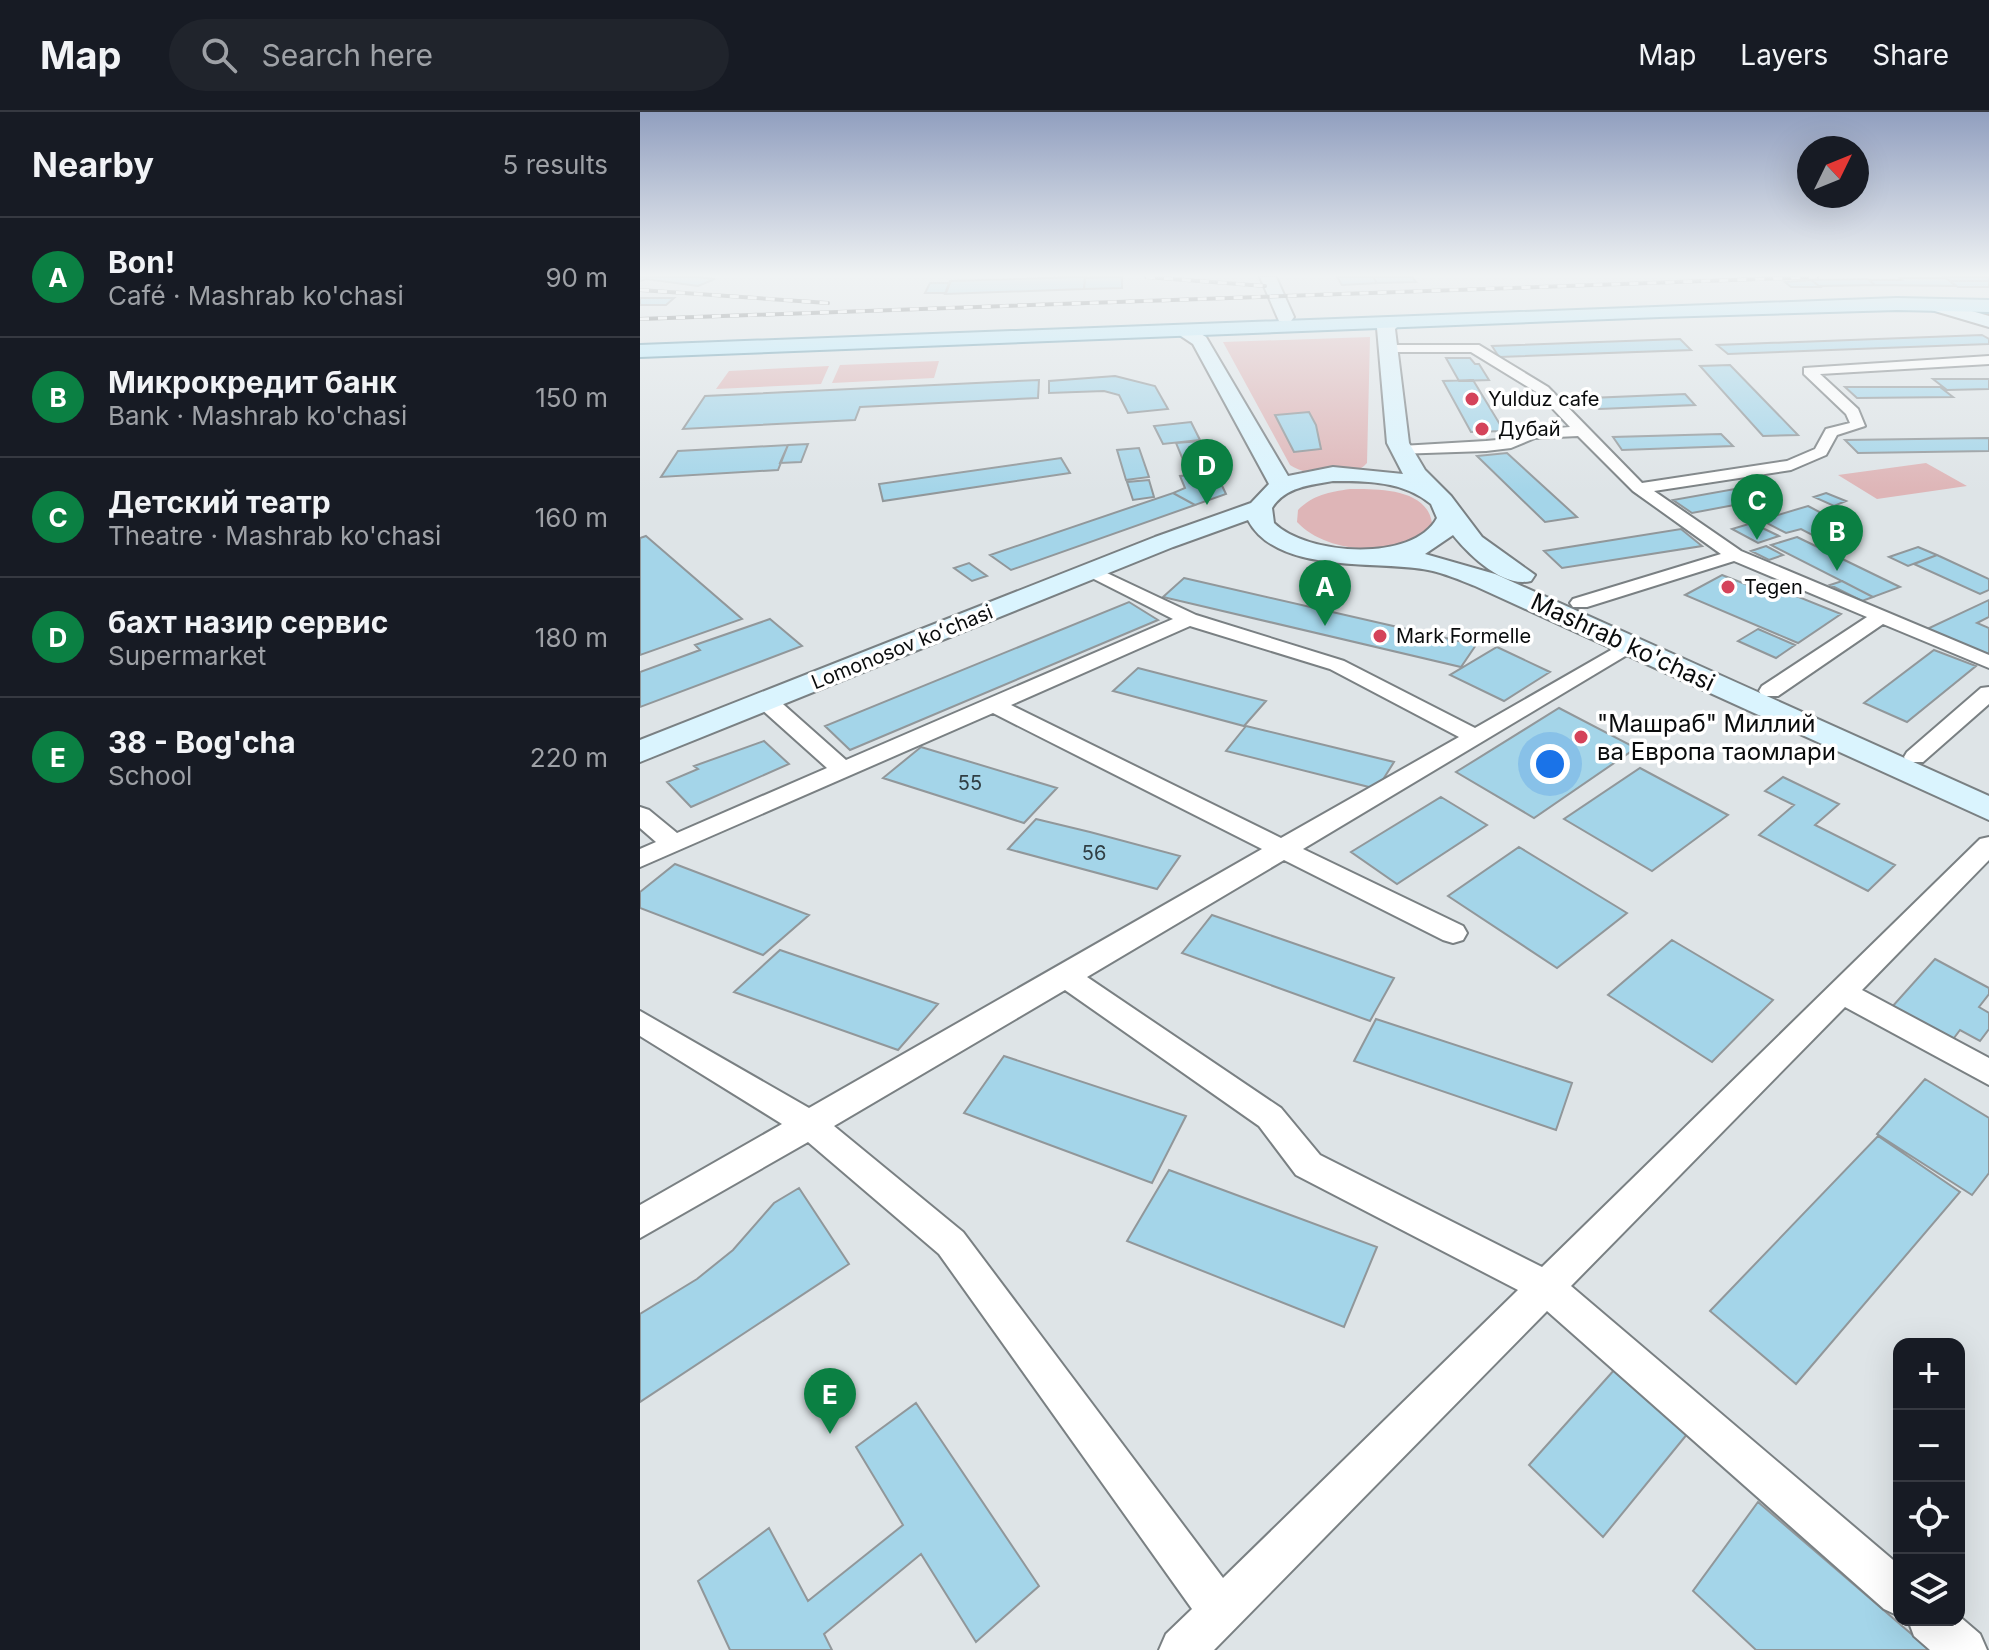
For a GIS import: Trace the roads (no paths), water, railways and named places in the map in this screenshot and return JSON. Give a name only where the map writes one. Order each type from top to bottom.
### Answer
[{"type":"main road","points":[[640,351],[697,349]]},
{"type":"main road","points":[[1204,349],[1282,487]]},
{"type":"main road","name":"Mashrab ko'chasi","points":[[1388,349],[1401,451],[1415,474],[1442,504],[1468,541],[1482,553],[1580,603],[1989,791]]},
{"type":"main road","points":[[1277,540],[1258,519],[1259,508],[1267,497],[1282,487],[1305,479],[1362,474],[1391,477],[1416,485],[1442,504]]},
{"type":"main road","name":"Mashrab ko'chasi","points":[[1382,556],[1434,539],[1447,527],[1442,504]]},
{"type":"main road","points":[[1164,542],[1259,508]]},
{"type":"main road","name":"Mashrab ko'chasi","points":[[1164,542],[1209,535],[1277,540],[1324,554],[1382,556],[1434,563],[1485,580],[1989,809]]},
{"type":"main road","name":"Lomonosov koʻchasi","points":[[640,752],[1164,542]]},
{"type":"street","points":[[1388,349],[1407,349]]},
{"type":"street","points":[[1475,349],[1543,390],[1639,488],[1735,555],[1989,662]]},
{"type":"street","points":[[1639,488],[1791,465],[1821,452],[1831,432],[1858,426],[1853,412],[1809,371],[1989,360]]},
{"type":"street","points":[[1401,451],[1486,446],[1511,443],[1533,434],[1581,431]]},
{"type":"street","points":[[1580,603],[1735,555]]},
{"type":"street","points":[[1092,571],[1189,619],[1337,665],[1476,737]]},
{"type":"street","points":[[1770,691],[1879,618]]},
{"type":"street","points":[[640,859],[1189,619]]},
{"type":"street","points":[[640,1223],[1632,646]]},
{"type":"street","points":[[1915,757],[1979,713],[1989,693]]},
{"type":"street","points":[[767,702],[844,771]]},
{"type":"street","points":[[994,705],[1453,933]]},
{"type":"street","points":[[640,815],[674,844]]},
{"type":"street","points":[[1182,1650],[1989,845]]},
{"type":"street","points":[[1065,976],[1270,1117],[1308,1165],[1545,1286],[1893,1589]]},
{"type":"street","points":[[1840,991],[1989,1073]]},
{"type":"street","points":[[640,1022],[810,1125],[951,1243],[1220,1611]]},
{"type":"street","points":[[1937,1626],[1964,1650]]},
{"type":"place","name":"Yulduz cafe","points":[[1472,399]]},
{"type":"place","name":"Дубай","points":[[1482,429]]},
{"type":"place","name":"бахт назир сервис","points":[[1207,505]]},
{"type":"place","name":"Детский театр","points":[[1757,540]]},
{"type":"place","name":"Микрокредит банк","points":[[1837,571]]},
{"type":"place","name":"Tegen","points":[[1728,587]]},
{"type":"place","name":"Bon!","points":[[1325,626]]},
{"type":"place","name":"Mark Formelle","points":[[1380,636]]},
{"type":"place","name":"\"Машраб\" Миллий ва Европа таомлари","points":[[1581,737]]},
{"type":"place","name":"38 - Bog'cha","points":[[830,1434]]}]
